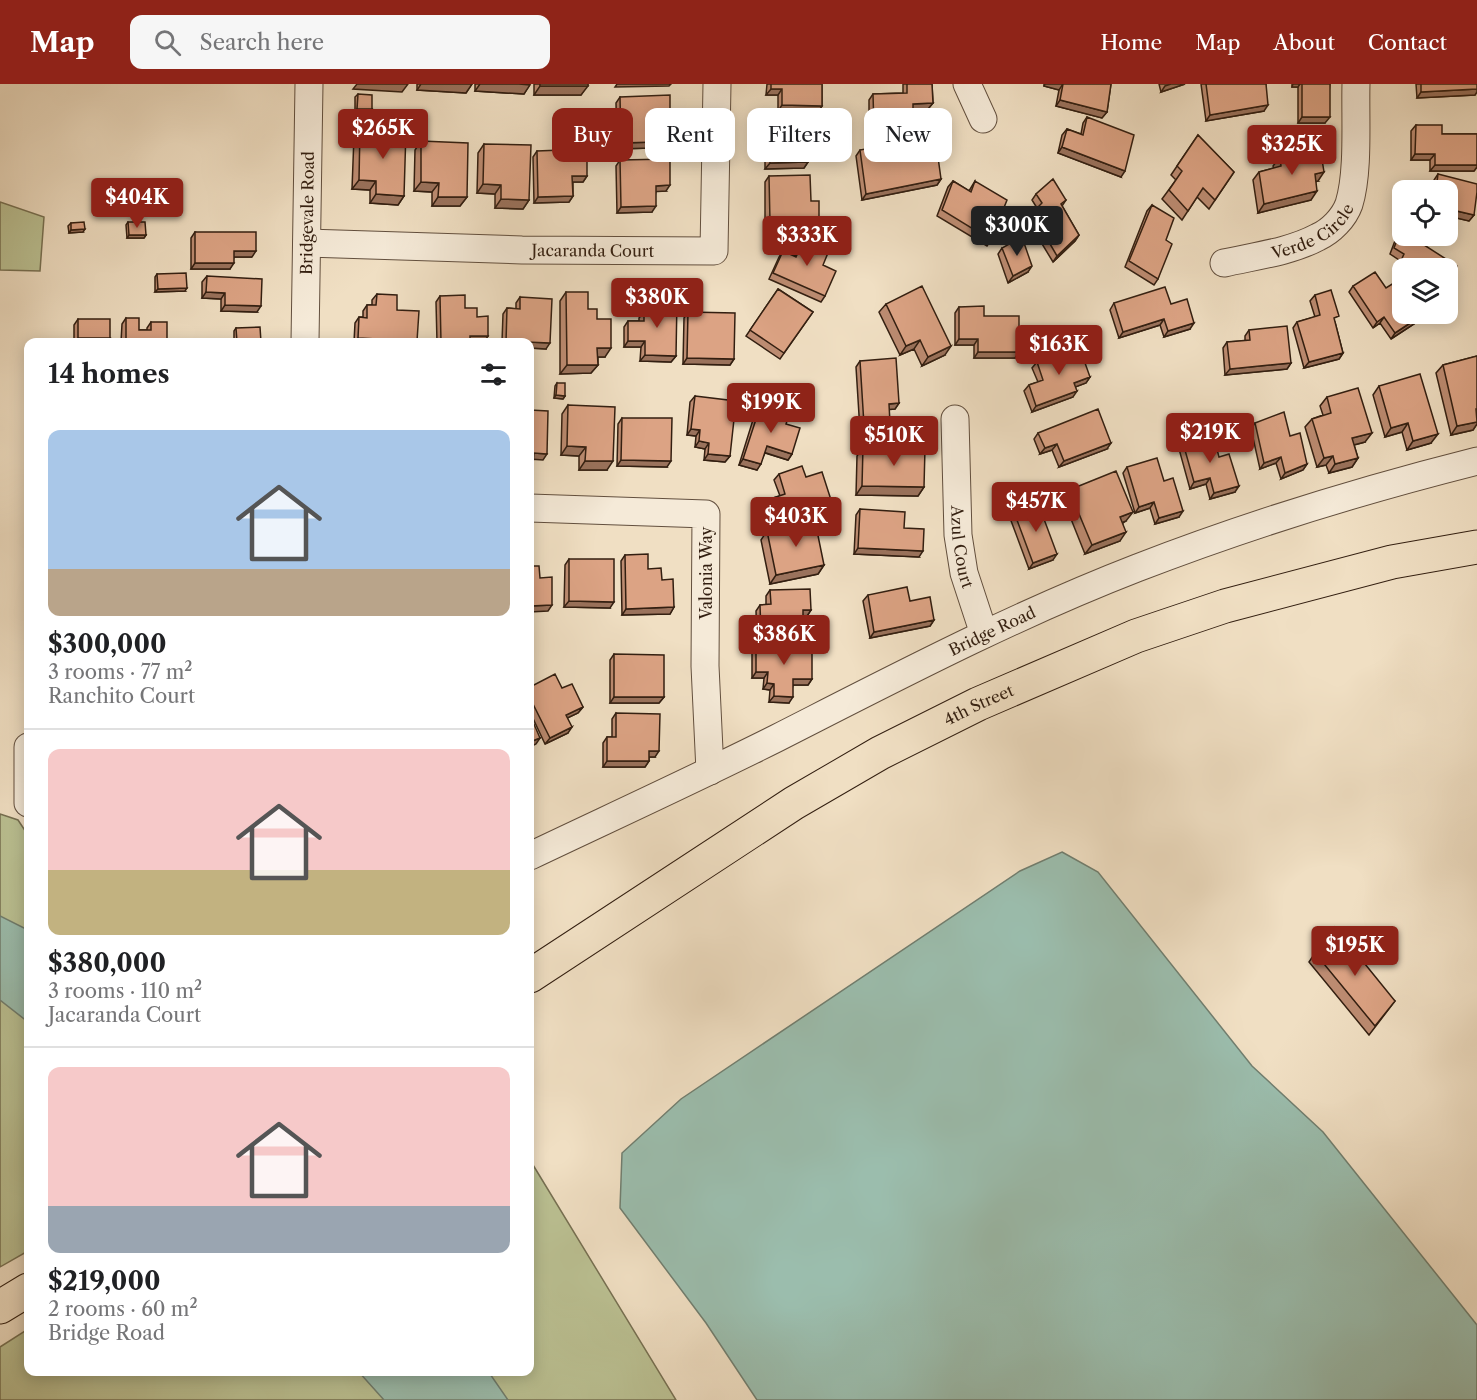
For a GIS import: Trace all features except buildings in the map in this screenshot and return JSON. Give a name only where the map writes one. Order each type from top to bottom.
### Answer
[{"type":"main road","name":"4th Street","points":[[534,973],[794,803],[880,753],[978,704],[1136,636],[1225,606],[1392,562],[1477,547]]},
{"type":"main road","points":[[0,1307],[24,1292]]},
{"type":"street","name":"Bridgevale Road","points":[[305,338],[309,84]]},
{"type":"street","name":"Jacaranda Court","points":[[307,243],[522,250],[714,251],[717,84]]},
{"type":"street","points":[[967,84],[983,119]]},
{"type":"street","name":"Verde Circle","points":[[1224,263],[1299,245],[1334,227],[1349,204],[1354,177],[1356,84]]},
{"type":"street","name":"Azul Court","points":[[956,419],[958,535],[964,573],[984,634]]},
{"type":"street","name":"Bridge Road","points":[[534,854],[710,771],[984,634],[1135,569],[1285,516],[1424,474],[1477,461]]},
{"type":"street","name":"Valonia Way","points":[[534,508],[706,514],[705,666],[710,771]]},
{"type":"shaded area","points":[[0,202],[44,217],[40,271],[0,270]]},
{"type":"shaded area","points":[[0,814],[18,820],[24,829],[24,1253],[0,1267]]},
{"type":"shaded area","points":[[1062,852],[1098,872],[1252,1066],[1323,1132],[1477,1325],[1477,1400],[757,1400],[706,1323],[620,1208],[622,1153],[681,1099],[1020,871]]},
{"type":"shaded area","points":[[0,916],[24,928],[24,1019],[0,1000]]},
{"type":"shaded area","points":[[534,1167],[676,1400],[0,1400],[0,1347],[24,1332],[24,1376],[534,1376]]},
{"type":"shaded area","points":[[362,1376],[491,1376],[508,1400],[384,1400]]}]
